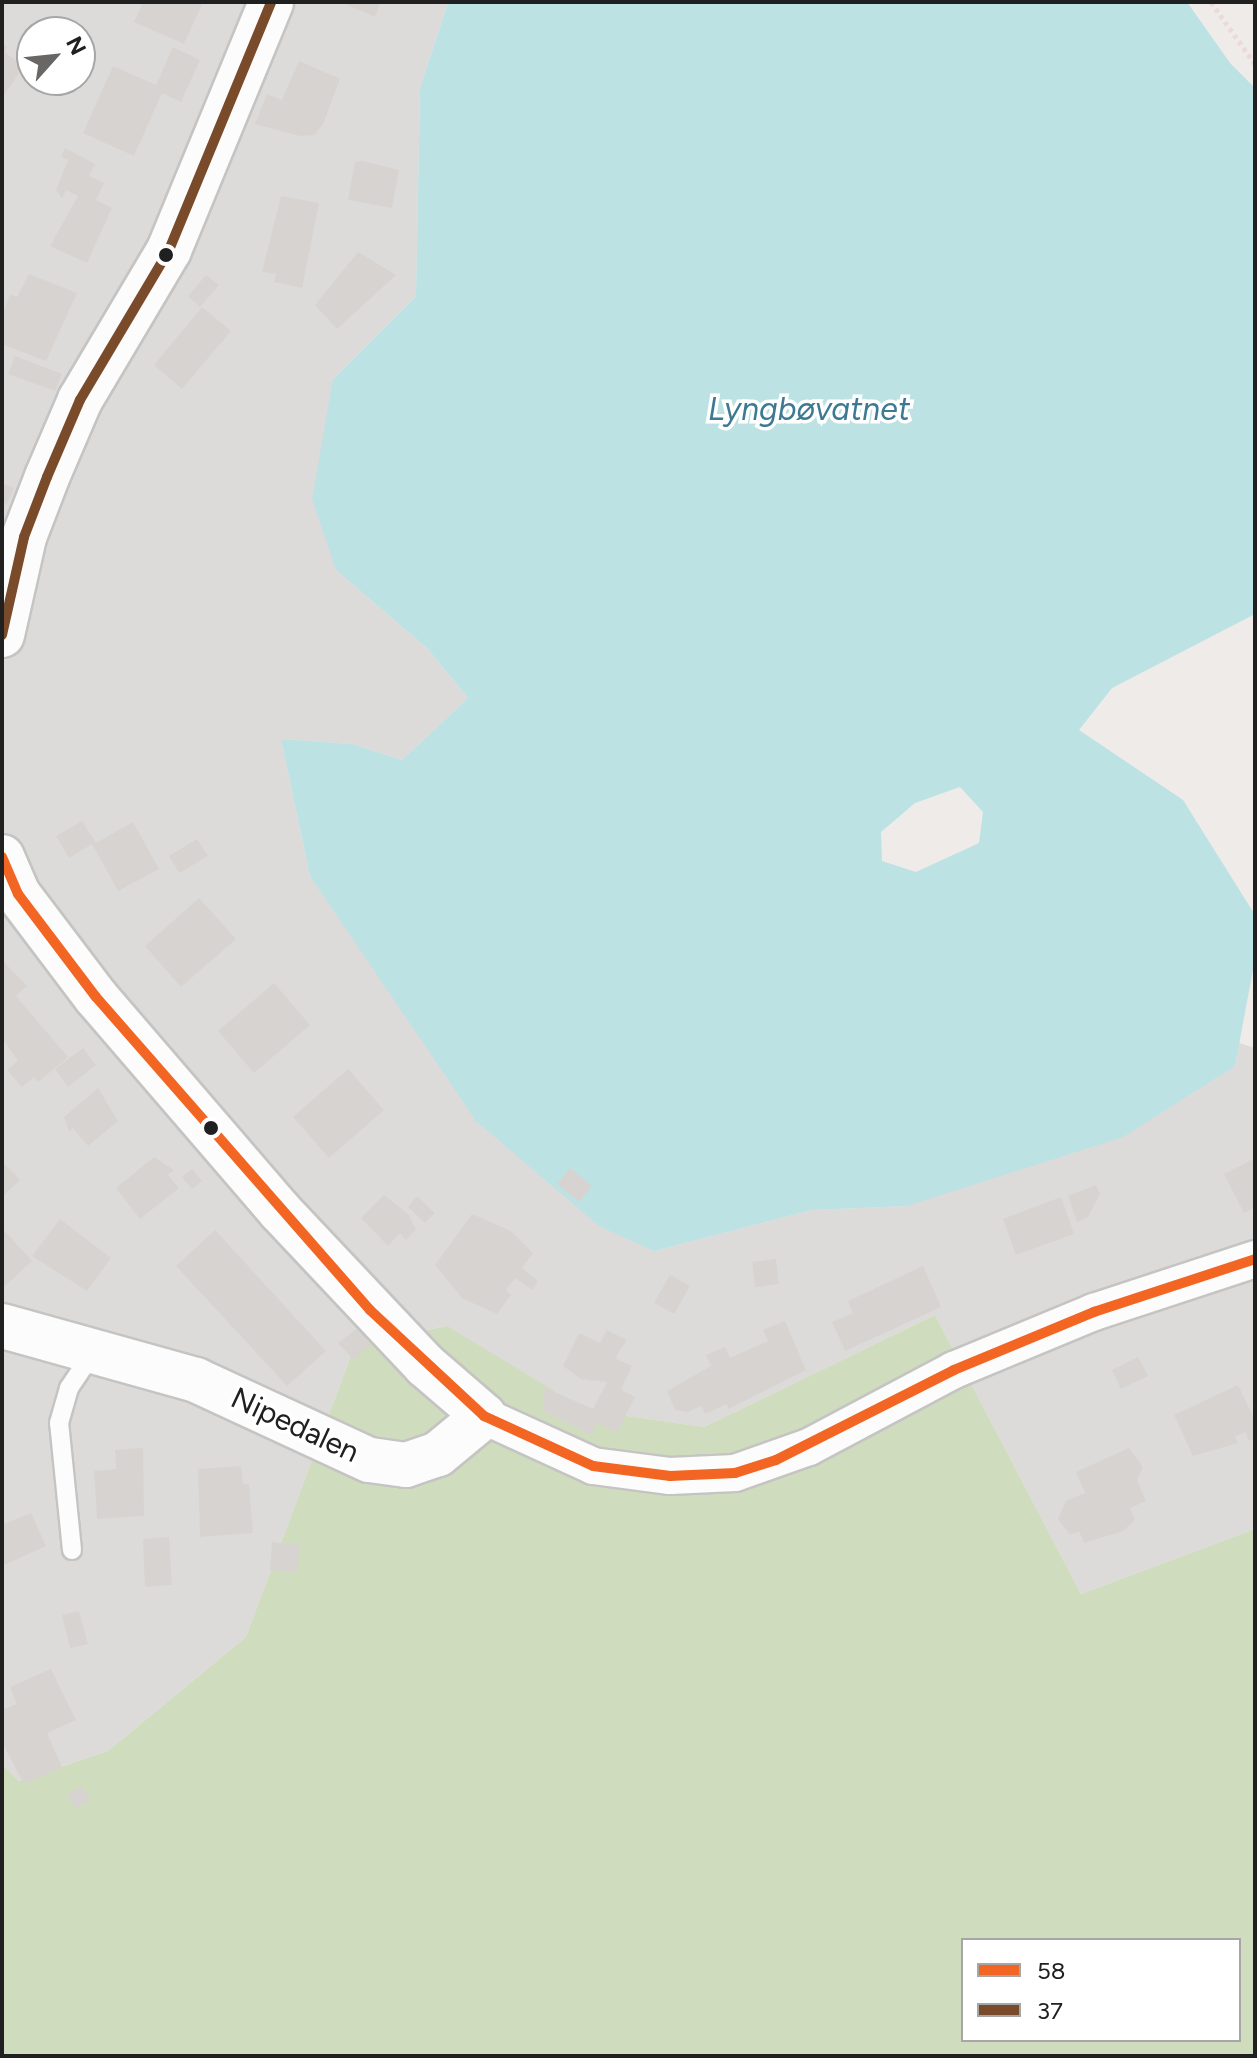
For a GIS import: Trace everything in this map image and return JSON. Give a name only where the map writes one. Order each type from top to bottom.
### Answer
[{"type":"street","points":[[2,635],[24,537],[47,477],[80,400],[169,250],[271,2]]},
{"type":"street","points":[[5,871],[96,997],[280,1211],[425,1365],[484,1416],[593,1466],[670,1476],[735,1473],[809,1447],[954,1370],[1094,1312],[1255,1259]]},
{"type":"street","name":"Nipedalen","points":[[2,1326],[96,1349],[196,1380],[369,1460],[406,1465],[438,1454],[484,1416]]},
{"type":"lane","points":[[72,1550],[59,1423],[69,1388],[96,1349]]},
{"type":"path","points":[[1211,2],[1255,64]]},
{"type":"shaded area","points":[[2,2],[448,2],[420,88],[416,296],[333,379],[336,570],[427,648],[468,698],[402,760],[352,744],[281,739],[310,876],[654,1251],[812,1210],[907,1206],[1235,1066],[1239,1043],[1255,1048],[1255,1529],[1081,1594],[935,1315],[704,1427],[586,1410],[446,1326],[355,1345],[246,1637],[108,1751],[17,1781],[2,1764]]},
{"type":"green space","points":[[935,1315],[1081,1594],[1255,1529],[1255,2056],[2,2056],[2,1764],[18,1781],[108,1751],[246,1637],[355,1345],[447,1326],[586,1410],[704,1427]]},
{"type":"water","name":"Lyngbøvatnet","points":[[448,2],[1187,2],[1230,63],[1255,88],[1255,614],[1112,688],[1079,730],[1183,800],[1255,915],[1255,959],[1235,1066],[1123,1137],[907,1206],[812,1210],[654,1251],[599,1226],[476,1121],[310,876],[281,739],[352,744],[402,760],[468,698],[427,648],[336,570],[312,499],[333,379],[416,296],[420,88]],"holes":[[[960,787],[983,812],[979,843],[916,872],[882,861],[881,832],[915,803]]]},
{"type":"building","points":[[143,2],[203,2],[184,44],[134,22]]},
{"type":"building","points":[[341,2],[381,2],[375,17]]},
{"type":"building","points":[[2,43],[7,47],[4,52],[16,60],[16,78],[2,98]]},
{"type":"building","points":[[173,47],[200,60],[181,102],[162,93],[134,156],[83,133],[113,66],[156,85]]},
{"type":"building","points":[[299,61],[340,79],[323,124],[314,135],[300,136],[255,124],[267,94],[282,100]]},
{"type":"building","points":[[65,148],[95,164],[89,176],[104,183],[96,200],[112,208],[87,263],[50,246],[78,196],[66,190],[62,198],[56,190],[68,160],[61,157]]},
{"type":"building","points":[[363,161],[399,170],[392,208],[348,200],[355,162]]},
{"type":"building","points":[[281,196],[319,203],[302,288],[274,282],[276,274],[262,272]]},
{"type":"building","points":[[358,252],[396,275],[337,329],[315,305]]},
{"type":"building","points":[[29,274],[77,293],[46,361],[2,344],[2,316],[10,294],[17,297]]},
{"type":"building","points":[[206,275],[219,285],[200,307],[188,296]]},
{"type":"building","points":[[202,307],[231,331],[182,389],[154,365]]},
{"type":"building","points":[[15,356],[62,374],[55,391],[8,374]]},
{"type":"building","points":[[2,483],[14,488],[7,504],[2,502]]},
{"type":"building","points":[[82,821],[96,843],[133,822],[159,869],[118,891],[92,844],[69,858],[56,836]]},
{"type":"building","points":[[197,839],[208,856],[179,873],[169,856]]},
{"type":"building","points":[[199,898],[236,939],[181,987],[145,946]]},
{"type":"building","points":[[4,962],[27,986],[16,996],[68,1057],[38,1082],[34,1077],[22,1087],[7,1070],[18,1061],[2,1038]]},
{"type":"building","points":[[274,983],[310,1025],[254,1073],[218,1031]]},
{"type":"building","points":[[83,1048],[96,1065],[68,1087],[55,1069]]},
{"type":"building","points":[[348,1069],[384,1110],[329,1158],[293,1117]]},
{"type":"building","points":[[98,1088],[118,1121],[88,1146],[73,1128],[69,1132],[64,1117]]},
{"type":"building","points":[[154,1157],[174,1170],[168,1175],[179,1188],[140,1219],[116,1188]]},
{"type":"building","points":[[1255,1158],[1255,1207],[1244,1213],[1224,1174]]},
{"type":"building","points":[[2,1161],[20,1180],[2,1197]]},
{"type":"building","points":[[570,1168],[592,1186],[579,1202],[557,1184]]},
{"type":"building","points":[[192,1169],[202,1181],[192,1189],[182,1177]]},
{"type":"building","points":[[1096,1185],[1100,1194],[1088,1217],[1077,1222],[1068,1196]]},
{"type":"building","points":[[384,1195],[409,1215],[416,1230],[406,1240],[400,1233],[388,1246],[361,1218]]},
{"type":"building","points":[[417,1196],[435,1213],[425,1223],[408,1207]]},
{"type":"building","points":[[1061,1197],[1074,1234],[1016,1255],[1003,1219]]},
{"type":"building","points":[[472,1214],[511,1231],[533,1253],[522,1268],[538,1281],[532,1290],[515,1278],[506,1290],[511,1295],[497,1314],[462,1298],[435,1265]]},
{"type":"building","points":[[60,1219],[111,1258],[87,1291],[32,1256]]},
{"type":"building","points":[[2,1228],[32,1261],[5,1286],[2,1283]]},
{"type":"building","points":[[215,1230],[326,1351],[287,1386],[176,1266]]},
{"type":"building","points":[[776,1259],[779,1284],[755,1287],[752,1262]]},
{"type":"building","points":[[923,1266],[941,1307],[845,1351],[832,1322],[853,1313],[848,1301]]},
{"type":"building","points":[[670,1275],[690,1286],[674,1314],[654,1303]]},
{"type":"building","points":[[785,1321],[806,1370],[728,1409],[727,1404],[705,1414],[701,1406],[688,1412],[675,1410],[667,1391],[711,1366],[706,1355],[725,1347],[730,1358],[768,1341],[763,1330]]},
{"type":"building","points":[[362,1325],[371,1335],[366,1340],[371,1344],[354,1360],[338,1343]]},
{"type":"building","points":[[607,1330],[627,1340],[615,1358],[632,1366],[621,1390],[635,1397],[617,1433],[597,1423],[591,1435],[543,1411],[543,1387],[593,1409],[607,1382],[581,1379],[563,1366],[579,1333],[600,1343]]},
{"type":"building","points":[[1138,1357],[1148,1376],[1121,1389],[1112,1370]]},
{"type":"building","points":[[1238,1385],[1255,1420],[1255,1439],[1249,1441],[1245,1432],[1235,1437],[1238,1443],[1193,1456],[1174,1415]]},
{"type":"building","points":[[143,1448],[144,1516],[97,1519],[94,1471],[116,1469],[115,1450]]},
{"type":"building","points":[[1129,1448],[1143,1467],[1137,1480],[1146,1501],[1130,1508],[1135,1520],[1123,1531],[1084,1543],[1079,1531],[1070,1535],[1058,1519],[1066,1501],[1085,1493],[1076,1472]]},
{"type":"building","points":[[241,1466],[243,1484],[249,1484],[253,1533],[200,1537],[198,1469]]},
{"type":"building","points":[[31,1513],[46,1546],[2,1566],[2,1525]]},
{"type":"building","points":[[169,1537],[172,1585],[145,1587],[143,1539]]},
{"type":"building","points":[[272,1542],[300,1545],[297,1572],[270,1570]]},
{"type":"building","points":[[79,1611],[88,1644],[70,1648],[62,1615]]},
{"type":"building","points":[[51,1669],[76,1720],[47,1733],[62,1767],[24,1784],[2,1742],[2,1710],[17,1704],[10,1687]]},
{"type":"building","points":[[82,1786],[90,1800],[76,1809],[67,1795]]},
{"type":"transit line","name":"37","points":[[2,635],[24,537],[47,477],[80,400],[169,250],[271,2]]},
{"type":"transit line","name":"58","points":[[2,857],[18,894],[96,997],[370,1310],[484,1416],[593,1466],[670,1476],[735,1473],[776,1460],[954,1370],[1094,1312],[1255,1259]]}]
